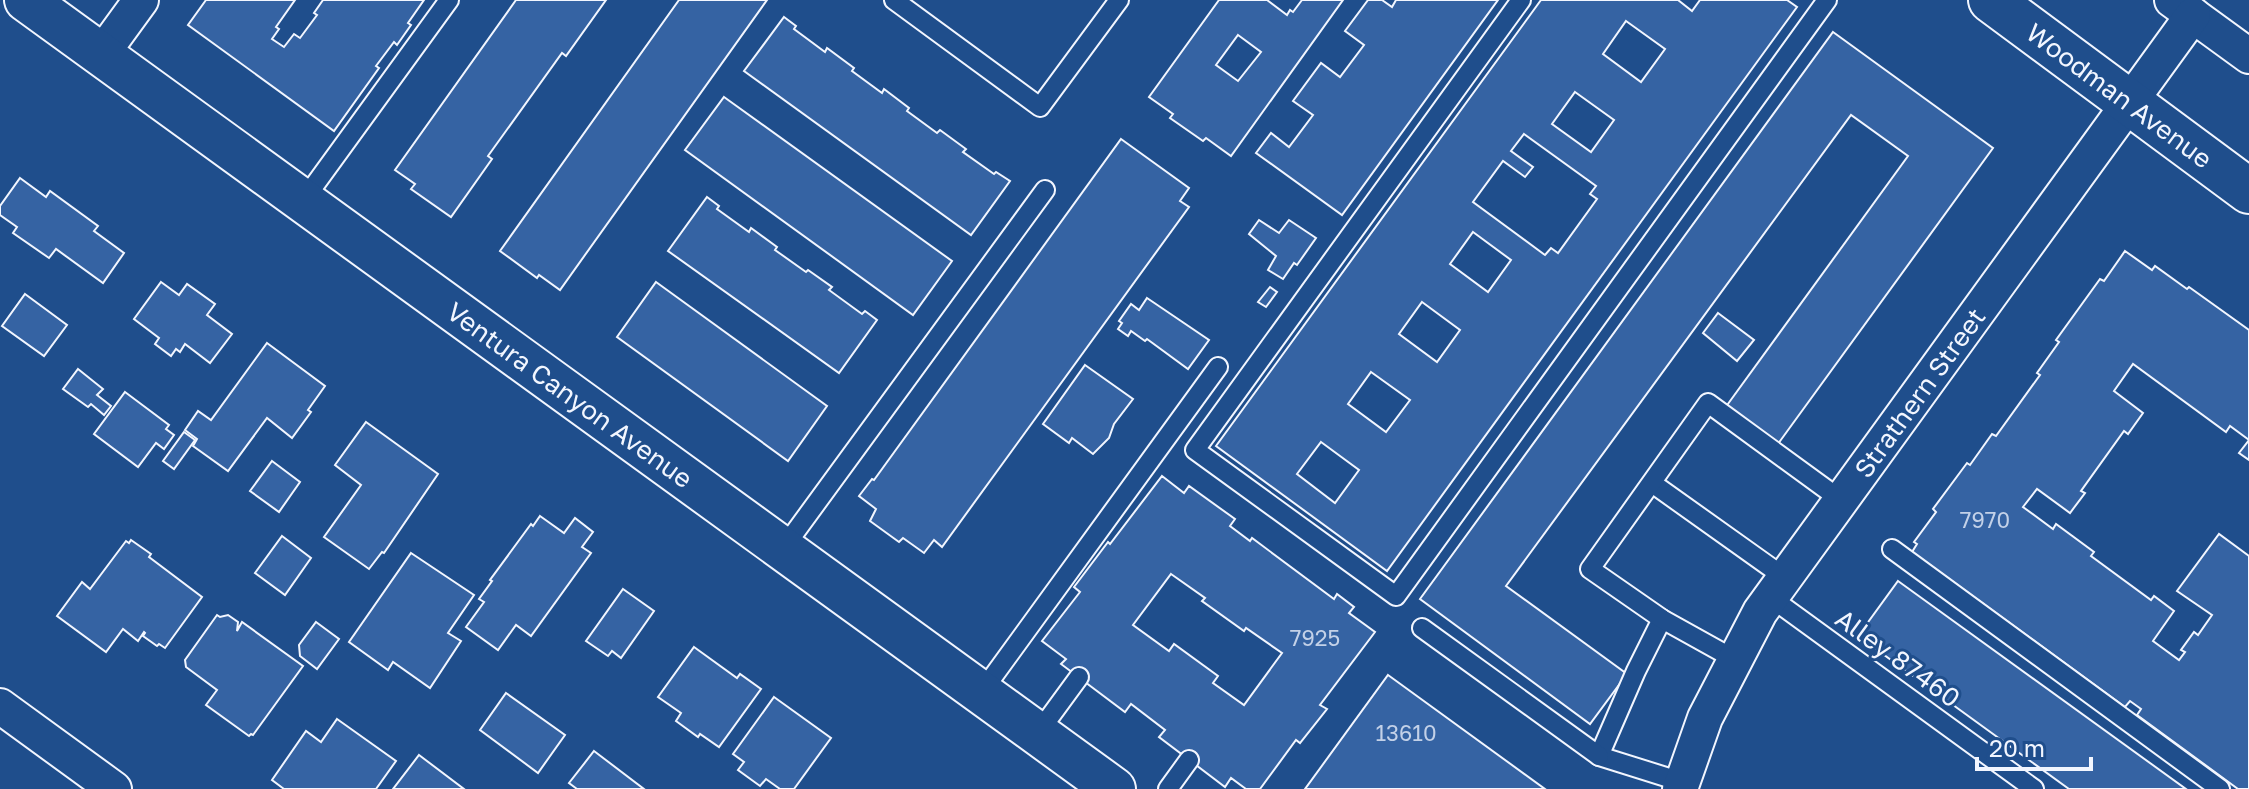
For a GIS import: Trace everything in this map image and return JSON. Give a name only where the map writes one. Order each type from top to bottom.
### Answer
[{"type":"main road","name":"Woodman Avenue","points":[[1991,0],[2249,191]]},
{"type":"street","name":"Ventura Canyon Avenue","points":[[26,0],[1114,789]]},
{"type":"street","points":[[101,55],[141,0]]},
{"type":"street","points":[[2183,8],[2249,56]]},
{"type":"street","name":"Strathern Street","points":[[1681,786],[1705,718],[1734,659],[1777,587],[2129,104],[2183,8]]},
{"type":"street","points":[[0,706],[114,789]]},
{"type":"lane","points":[[303,201],[449,0]]},
{"type":"lane","points":[[894,0],[1040,107],[1119,0]]},
{"type":"lane","points":[[1521,0],[1195,450],[1396,596],[1827,0]]},
{"type":"lane","points":[[782,550],[1045,190]]},
{"type":"lane","points":[[981,693],[1218,367]]},
{"type":"lane","points":[[1734,659],[1662,619],[1590,569],[1708,403],[1841,500]]},
{"type":"lane","name":"Alley 87460","points":[[1652,483],[1777,587],[2034,789]]},
{"type":"lane","points":[[1892,549],[2220,789]]},
{"type":"lane","points":[[1599,756],[1662,619]]},
{"type":"lane","points":[[1422,628],[1599,756],[1681,786]]},
{"type":"lane","points":[[1038,733],[1079,677]]},
{"type":"lane","points":[[1168,789],[1189,760]]},
{"type":"building","points":[[206,0],[295,0],[276,27],[279,29],[272,39],[284,47],[294,34],[300,38],[317,15],[314,13],[323,0],[424,0],[408,23],[411,25],[376,66],[379,68],[334,131],[188,25]]},
{"type":"building","points":[[516,0],[606,0],[566,56],[562,53],[488,156],[492,159],[451,217],[411,189],[415,184],[395,170]]},
{"type":"building","points":[[679,0],[767,0],[560,290],[539,275],[537,278],[500,251]]},
{"type":"building","points":[[1219,0],[1267,0],[1287,15],[1302,0],[1343,0],[1231,156],[1170,118],[1173,114],[1149,97]],"holes":[[[1238,35],[1261,52],[1238,81],[1216,65]]]},
{"type":"building","points":[[1368,0],[1382,0],[1392,7],[1396,0],[1498,0],[1342,215],[1256,153],[1271,133],[1289,147],[1313,115],[1293,101],[1321,63],[1340,77],[1364,45],[1345,31]]},
{"type":"building","points":[[1541,0],[1678,0],[1692,11],[1700,0],[1787,0],[1797,7],[1387,571],[1216,446]],"holes":[[[1626,21],[1665,49],[1641,82],[1603,54]],[[1575,92],[1614,120],[1591,152],[1552,124]],[[1524,134],[1596,186],[1590,194],[1597,199],[1558,253],[1551,248],[1545,255],[1473,202],[1503,161],[1525,177],[1533,167],[1511,151]],[[1473,232],[1511,260],[1488,292],[1450,264]],[[1422,302],[1460,330],[1437,362],[1399,334]],[[1371,372],[1410,400],[1386,432],[1348,404]],[[1321,442],[1359,470],[1335,503],[1297,474]]]},
{"type":"building","points":[[784,17],[796,26],[794,29],[825,52],[827,48],[854,68],[852,71],[882,93],[884,89],[937,133],[940,130],[966,149],[963,152],[994,174],[996,172],[1010,181],[971,235],[744,71]]},
{"type":"building","points":[[1833,32],[1993,148],[1775,448],[1725,408],[1908,156],[1851,115],[1506,586],[1627,674],[1590,724],[1420,599]]},
{"type":"building","points":[[724,97],[952,261],[913,315],[685,150]]},
{"type":"building","points":[[1121,139],[1189,188],[1180,201],[1189,207],[942,547],[934,540],[924,553],[903,538],[899,542],[870,521],[876,509],[859,496],[874,480]]},
{"type":"building","points":[[20,178],[46,197],[50,191],[98,226],[94,231],[124,253],[103,283],[56,249],[49,258],[13,233],[17,227],[0,215],[0,206]]},
{"type":"building","points":[[707,197],[719,206],[717,209],[749,232],[751,228],[777,247],[775,250],[832,287],[829,290],[862,314],[865,311],[877,320],[839,373],[668,251]]},
{"type":"building","points":[[1259,220],[1279,233],[1289,220],[1316,238],[1283,279],[1268,270],[1276,256],[1249,234]]},
{"type":"building","points":[[2125,251],[2152,270],[2155,266],[2187,289],[2189,287],[2249,330],[2249,440],[2230,426],[2226,432],[2133,364],[2114,391],[2143,413],[2128,434],[2124,431],[2081,491],[2085,493],[2070,513],[2037,489],[2023,507],[2053,529],[2056,524],[2094,552],[2091,556],[2151,600],[2154,596],[2174,611],[2153,641],[2179,660],[2185,652],[2181,650],[2194,632],[2198,635],[2212,615],[2177,591],[2219,534],[2249,556],[2249,789],[2238,789],[2137,715],[2141,709],[2130,701],[2125,707],[1912,552],[1917,544],[1914,542],[1936,512],[1933,509],[1992,434],[1996,436],[2040,375],[2037,373],[2059,342],[2056,340],[2100,279],[2104,281]]},
{"type":"building","points":[[161,282],[179,295],[187,284],[215,304],[207,315],[232,334],[210,363],[185,344],[180,352],[176,349],[171,356],[155,344],[159,338],[134,319]]},
{"type":"building","points":[[656,282],[827,406],[788,461],[617,337]]},
{"type":"building","points":[[1270,287],[1277,292],[1266,307],[1258,302]]},
{"type":"building","points":[[25,294],[67,325],[44,356],[2,326]]},
{"type":"building","points":[[1147,298],[1209,340],[1188,369],[1147,339],[1145,341],[1131,331],[1128,336],[1118,329],[1122,323],[1119,321],[1131,304],[1139,310]]},
{"type":"building","points":[[1718,313],[1754,340],[1737,361],[1703,333]]},
{"type":"building","points":[[267,343],[325,386],[292,438],[267,418],[228,471],[193,446],[197,439],[185,430],[198,411],[211,420]]},
{"type":"building","points":[[1085,365],[1133,399],[1114,424],[1109,438],[1093,454],[1072,438],[1069,443],[1043,424]]},
{"type":"building","points":[[78,369],[103,389],[97,395],[111,406],[104,415],[63,389]]},
{"type":"building","points":[[125,392],[169,425],[166,429],[174,435],[164,449],[156,443],[138,467],[94,434]]},
{"type":"building","points":[[366,422],[438,474],[384,553],[369,569],[324,537],[361,485],[335,465]]},
{"type":"building","points":[[184,432],[195,440],[174,469],[163,461]]},
{"type":"building","points":[[2249,440],[2249,460],[2239,453]]},
{"type":"building","points":[[272,461],[300,482],[279,512],[250,491]]},
{"type":"building","points":[[1162,476],[1184,493],[1189,486],[1235,519],[1230,526],[1250,541],[1252,538],[1334,599],[1337,594],[1354,607],[1349,613],[1375,632],[1320,705],[1327,709],[1300,743],[1296,740],[1260,789],[1246,789],[1231,778],[1225,787],[1159,737],[1165,730],[1131,704],[1125,712],[1061,664],[1066,659],[1042,641],[1080,592],[1074,587],[1108,542],[1110,544]],"holes":[[[1171,574],[1205,598],[1202,601],[1282,653],[1244,705],[1213,683],[1218,676],[1174,644],[1169,651],[1133,625]]]},
{"type":"building","points":[[540,516],[564,533],[575,518],[593,532],[582,547],[591,553],[531,636],[516,625],[498,650],[466,627],[484,602],[479,599],[490,580]]},
{"type":"building","points":[[282,536],[311,558],[285,595],[255,573]]},
{"type":"building","points":[[131,540],[202,597],[165,648],[143,636],[144,632],[138,641],[123,629],[106,652],[57,616],[82,582],[90,589],[126,541],[129,543]]},
{"type":"building","points":[[411,553],[474,595],[448,633],[461,641],[430,688],[393,662],[388,670],[349,642]]},
{"type":"building","points":[[1898,581],[2186,789],[2069,789],[1858,636]]},
{"type":"building","points":[[623,589],[654,611],[621,658],[612,651],[608,656],[586,641]]},
{"type":"building","points":[[217,615],[228,615],[238,622],[237,631],[242,622],[303,666],[253,735],[249,736],[206,705],[217,690],[186,667],[185,660]]},
{"type":"building","points":[[316,622],[339,639],[317,669],[300,656],[299,645]]},
{"type":"building","points":[[694,647],[737,678],[740,674],[761,689],[719,747],[676,721],[681,713],[658,697]]},
{"type":"building","points":[[1388,675],[1545,789],[1305,789]]},
{"type":"building","points":[[506,693],[565,735],[538,773],[480,730]]},
{"type":"building","points":[[774,697],[831,738],[794,789],[780,789],[766,779],[760,786],[738,770],[744,762],[733,754]]},
{"type":"building","points":[[337,719],[396,761],[376,789],[284,789],[272,780],[306,731],[321,742]]},
{"type":"building","points":[[594,751],[644,789],[577,789],[569,783]]},
{"type":"building","points":[[419,755],[464,789],[393,789]]}]
